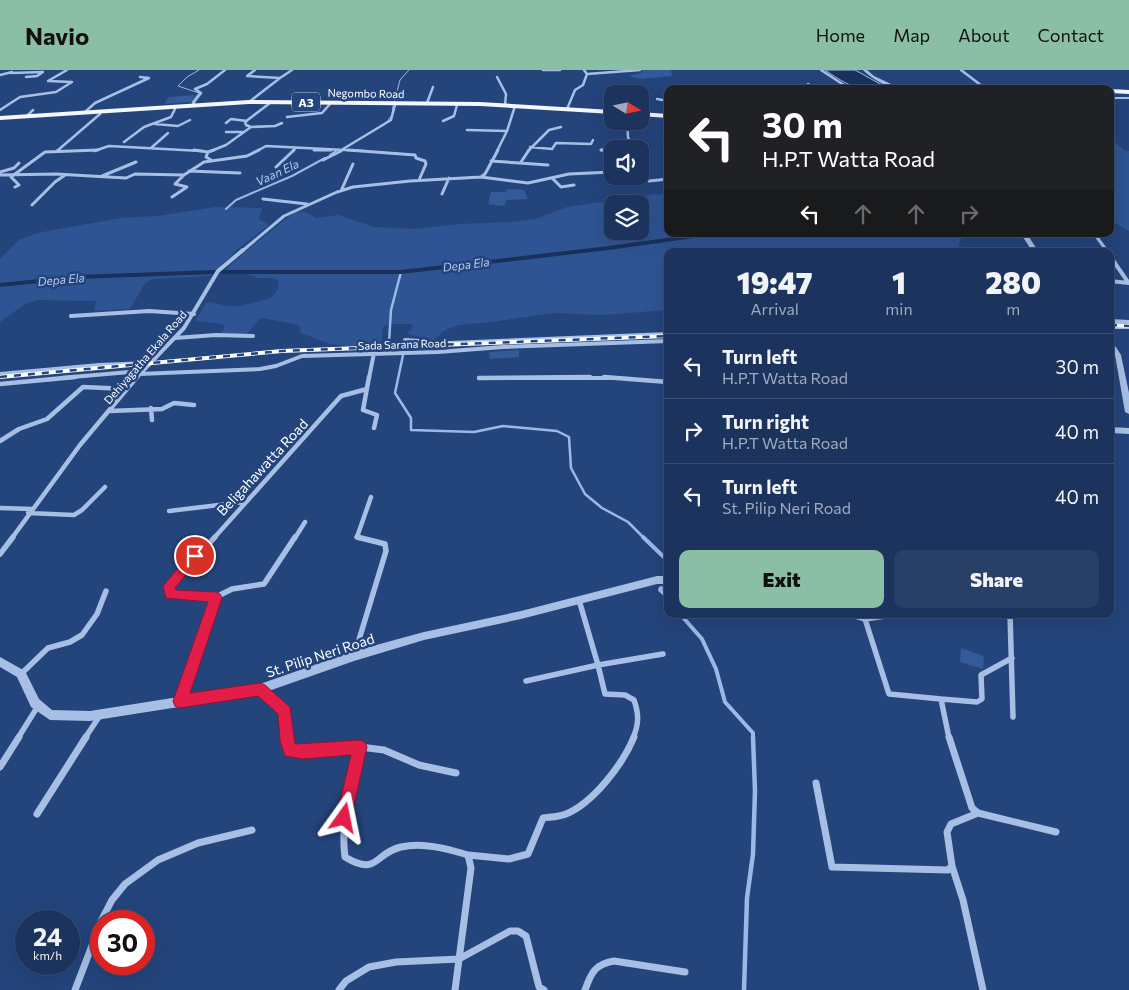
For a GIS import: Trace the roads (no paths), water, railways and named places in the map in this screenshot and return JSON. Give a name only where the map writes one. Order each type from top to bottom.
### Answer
[{"type":"highway","points":[[1114,92],[1129,93]]},
{"type":"highway","name":"Negombo Road","points":[[1,119],[28,115],[248,102],[505,105],[604,112]]},
{"type":"highway","name":"Negombo Road","points":[[1,119],[270,103],[515,106],[604,112]]},
{"type":"highway","points":[[649,115],[664,116]]},
{"type":"street","points":[[10,73],[15,70]]},
{"type":"street","points":[[0,110],[25,95],[49,95],[67,86],[72,82],[48,80],[67,70]]},
{"type":"street","points":[[194,105],[194,102],[202,93],[195,89],[207,84],[225,70]]},
{"type":"street","points":[[255,70],[248,76],[280,78]]},
{"type":"street","points":[[248,102],[292,70]]},
{"type":"street","points":[[543,70],[560,70]]},
{"type":"street","points":[[584,70],[587,74]]},
{"type":"street","points":[[587,74],[640,70]]},
{"type":"street","points":[[821,70],[844,85]]},
{"type":"street","points":[[865,70],[873,77],[891,85]]},
{"type":"street","points":[[961,70],[979,85]]},
{"type":"street","points":[[0,75],[43,72],[37,76],[26,77]]},
{"type":"street","points":[[567,109],[575,90],[584,85],[587,74]]},
{"type":"street","points":[[84,113],[95,102],[149,78],[140,77]]},
{"type":"street","points":[[497,77],[506,90],[508,99],[505,105]]},
{"type":"street","points":[[427,103],[433,87]]},
{"type":"street","points":[[1114,98],[1129,98]]},
{"type":"street","points":[[657,99],[664,100]]},
{"type":"street","points":[[226,123],[231,119],[247,121],[270,103]]},
{"type":"street","points":[[287,117],[297,114],[322,113],[330,104]]},
{"type":"street","points":[[323,160],[391,120],[395,105]]},
{"type":"street","points":[[443,121],[454,116],[457,105]]},
{"type":"street","points":[[481,177],[485,174],[507,131],[515,106]]},
{"type":"street","points":[[124,142],[140,129],[171,117],[175,109]]},
{"type":"street","points":[[28,115],[33,110]]},
{"type":"street","points":[[57,151],[100,114]]},
{"type":"street","points":[[152,124],[178,126],[190,120]]},
{"type":"street","points":[[247,121],[245,124],[251,127],[275,126],[282,123]]},
{"type":"street","points":[[521,162],[530,146],[546,131],[558,129],[561,126]]},
{"type":"street","points":[[212,161],[206,157],[208,152],[213,148],[226,145],[251,127]]},
{"type":"street","points":[[467,130],[507,131]]},
{"type":"street","points":[[226,132],[243,132]]},
{"type":"street","points":[[150,148],[168,133]]},
{"type":"street","points":[[530,146],[552,149],[556,143],[591,144],[593,140]]},
{"type":"street","points":[[15,187],[19,185],[11,179],[14,174],[42,152],[93,151],[104,147],[188,149],[208,152]]},
{"type":"street","points":[[172,197],[187,187],[175,184],[189,171],[204,162],[247,156],[263,147],[343,149],[415,155],[416,158],[425,161],[426,164],[419,180]]},
{"type":"street","points":[[276,167],[295,148]]},
{"type":"street","points":[[490,161],[548,165]]},
{"type":"street","points":[[102,176],[113,170],[128,167],[136,162]]},
{"type":"street","points":[[0,174],[14,168],[19,163]]},
{"type":"street","points":[[341,190],[353,164]]},
{"type":"street","points":[[189,171],[240,173]]},
{"type":"street","name":"Dehiyagatha Ekala Road","points":[[0,554],[30,511],[140,372],[174,338],[194,314],[211,280],[218,271],[284,216],[307,204],[353,187],[419,180],[481,177],[528,183],[569,174],[604,172]]},
{"type":"street","points":[[0,174],[66,174],[126,178],[135,174],[184,175]]},
{"type":"street","points":[[32,205],[42,198],[53,182],[66,174]]},
{"type":"street","points":[[442,194],[449,178]]},
{"type":"street","points":[[552,178],[562,187],[574,185]]},
{"type":"street","points":[[649,181],[664,179]]},
{"type":"street","points":[[263,199],[307,204]]},
{"type":"street","points":[[1026,237],[1033,248]]},
{"type":"street","points":[[1097,237],[1104,248]]},
{"type":"street","points":[[1114,262],[1128,283]]},
{"type":"street","points":[[1114,281],[1128,283]]},
{"type":"street","points":[[71,316],[149,311],[188,312],[194,314]]},
{"type":"street","points":[[1114,321],[1129,322]]},
{"type":"street","points":[[1114,327],[1129,327]]},
{"type":"street","points":[[405,340],[450,343],[664,334]]},
{"type":"street","points":[[174,338],[216,335],[253,336]]},
{"type":"street","name":"Sada Sarana Road","points":[[0,384],[140,372],[260,369],[276,366],[302,356],[438,352],[503,347],[664,341]]},
{"type":"street","points":[[1114,348],[1118,355],[1129,412]]},
{"type":"street","points":[[374,353],[363,410],[376,415],[374,428]]},
{"type":"street","points":[[0,374],[99,365],[148,363]]},
{"type":"street","points":[[479,378],[603,377],[664,382]]},
{"type":"street","points":[[0,441],[19,429],[47,419],[82,387],[127,389]]},
{"type":"street","name":"Beligahawatta Road","points":[[216,598],[170,595],[169,586],[328,413],[338,399],[344,394],[367,389]]},
{"type":"street","points":[[109,411],[162,409],[174,403],[194,405]]},
{"type":"street","points":[[151,408],[152,420]]},
{"type":"street","points":[[1114,430],[1129,430]]},
{"type":"street","points":[[0,508],[74,515],[105,488]]},
{"type":"street","points":[[354,656],[386,551],[385,544],[357,537],[370,497]]},
{"type":"street","points":[[169,511],[245,502]]},
{"type":"street","points":[[180,701],[216,598],[221,592],[228,589],[264,584],[305,522]]},
{"type":"street","name":"St. Pilip Neri Road","points":[[38,706],[50,715],[90,716],[260,689],[354,656],[424,636],[657,580],[664,580]]},
{"type":"street","points":[[21,674],[48,648],[70,642],[82,635],[97,614],[106,591]]},
{"type":"street","points":[[360,747],[344,818],[342,837],[345,857],[355,864],[365,866],[380,860],[398,847],[410,846],[509,859],[528,854],[543,818],[565,814],[576,807],[613,772],[635,739],[640,716],[634,700],[627,695],[605,694],[579,600]]},
{"type":"street","points":[[862,618],[872,618]]},
{"type":"street","points":[[1010,618],[1013,717]]},
{"type":"street","points":[[865,619],[889,694],[977,702],[982,699],[981,675],[1012,658]]},
{"type":"street","points":[[526,681],[598,665],[663,654]]},
{"type":"street","points":[[0,662],[21,674],[38,706],[0,767]]},
{"type":"street","points":[[260,689],[285,711],[287,741],[290,751],[303,752],[360,747],[384,750],[419,765],[456,773]]},
{"type":"street","points":[[941,700],[946,729],[958,771],[972,808],[978,813],[1056,832]]},
{"type":"street","points":[[37,814],[102,714]]},
{"type":"street","points":[[816,784],[832,867],[948,870],[952,866]]},
{"type":"street","points":[[978,813],[951,824],[947,832],[952,866],[964,900],[983,990]]},
{"type":"street","points":[[107,910],[124,884],[158,860],[198,843],[252,830]]},
{"type":"street","points":[[454,990],[471,868],[468,855]]},
{"type":"street","points":[[339,990],[346,981],[369,967],[396,962],[459,958],[510,931],[518,931],[526,936],[539,987],[544,990]]},
{"type":"street","points":[[75,990],[90,950]]},
{"type":"street","points":[[585,990],[594,968],[602,962],[614,961],[685,972]]},
{"type":"waterway","points":[[193,105],[192,102],[199,93],[178,86],[187,77],[199,70]]},
{"type":"waterway","name":"Vaan Ela","points":[[394,103],[400,80],[409,70]]},
{"type":"waterway","name":"Vaan Ela","points":[[386,123],[392,115],[393,106]]},
{"type":"waterway","name":"Vaan Ela","points":[[330,155],[336,151]]},
{"type":"waterway","name":"Vaan Ela","points":[[226,209],[236,200],[292,176],[325,158]]},
{"type":"waterway","name":"Depa Ela","points":[[223,272],[401,272],[687,237]]},
{"type":"waterway","name":"Depa Ela","points":[[0,285],[78,277],[213,272]]},
{"type":"waterway","points":[[401,272],[391,310],[389,342],[405,344]]},
{"type":"waterway","points":[[403,355],[395,393],[411,418],[411,430],[474,432],[503,426],[557,431],[569,437],[571,468],[585,494],[602,508],[628,522],[643,537]]},
{"type":"waterway","points":[[643,537],[664,557]]},
{"type":"waterway","points":[[661,588],[660,590],[664,594]]},
{"type":"waterway","points":[[684,618],[702,639],[716,669],[725,702],[753,733],[753,737]]},
{"type":"waterway","points":[[744,990],[747,898],[753,854],[755,791],[753,737]]},
{"type":"railway","points":[[1114,325],[1129,326]]},
{"type":"railway","points":[[0,377],[282,351],[664,336]]}]
